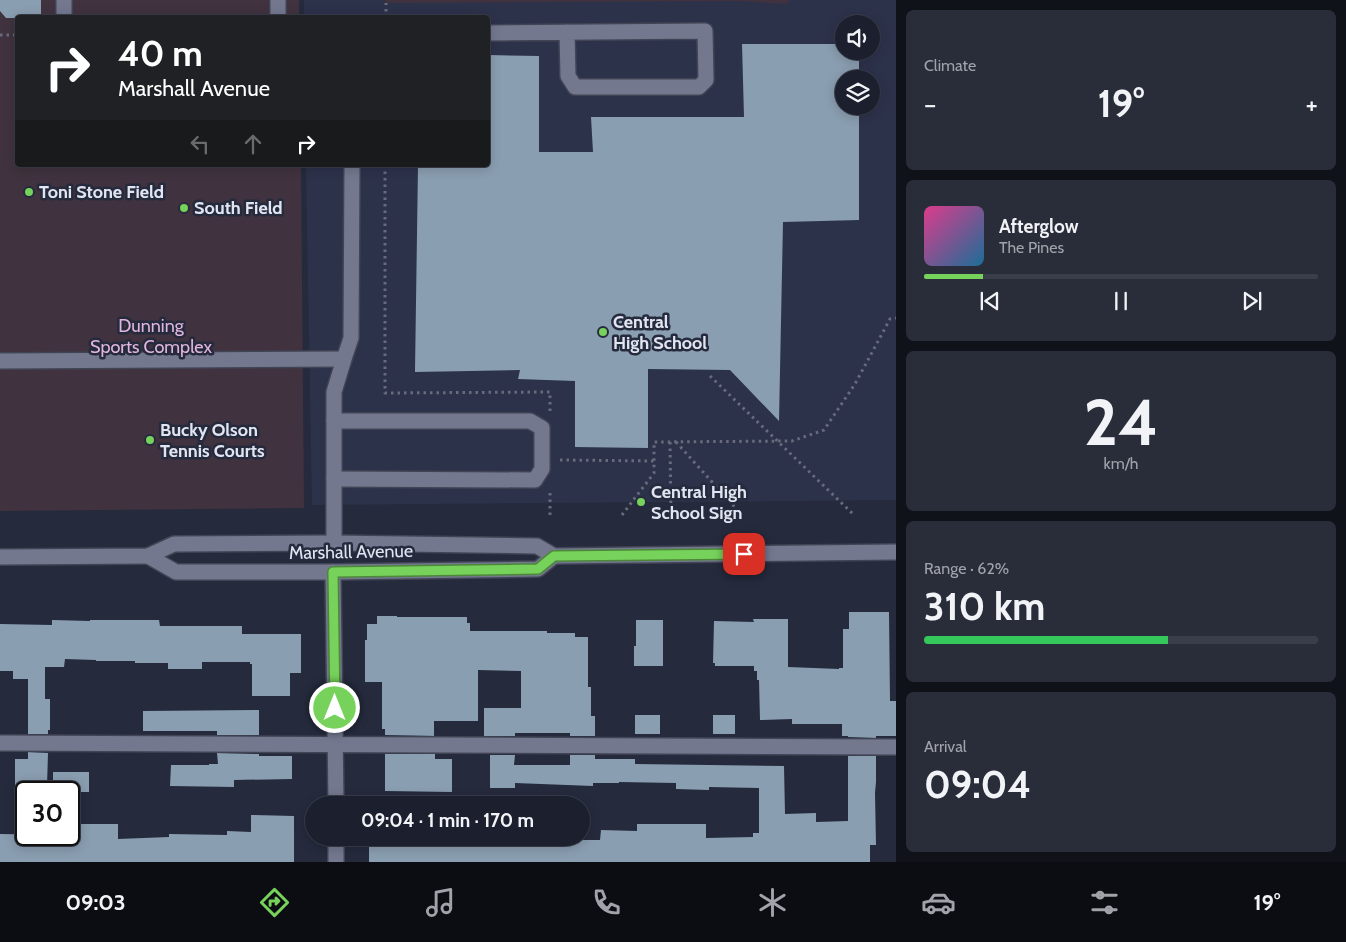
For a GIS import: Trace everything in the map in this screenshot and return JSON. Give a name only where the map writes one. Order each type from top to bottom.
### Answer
[{"type":"street","points":[[64,0],[64,15]]},
{"type":"street","points":[[278,0],[278,15]]},
{"type":"street","points":[[490,33],[567,32],[705,31],[706,80],[699,87],[575,87],[568,76],[567,32]]},
{"type":"street","points":[[334,543],[334,392],[351,338],[352,167]]},
{"type":"street","points":[[0,361],[344,359]]},
{"type":"street","points":[[334,422],[530,421],[542,428],[542,469],[535,480],[334,479]]},
{"type":"street","name":"Marshall Avenue","points":[[0,557],[148,556],[174,544],[334,543],[537,546],[554,556],[896,552]]},
{"type":"street","name":"Marshall Avenue","points":[[148,556],[176,572],[333,572],[538,569],[554,556]]},
{"type":"street","points":[[333,572],[336,796]]},
{"type":"street","points":[[0,744],[896,747]]},
{"type":"street","points":[[336,846],[336,862]]},
{"type":"path","points":[[386,3],[386,15]]},
{"type":"path","points":[[0,35],[15,35]]},
{"type":"path","points":[[385,167],[385,393],[550,392],[550,411]]},
{"type":"path","points":[[622,514],[654,473],[654,442],[792,441],[824,430],[855,384],[890,318],[896,318]]},
{"type":"path","points":[[710,376],[852,514]]},
{"type":"path","points":[[670,442],[670,514]]},
{"type":"path","points":[[676,442],[741,514]]},
{"type":"path","points":[[559,460],[654,460]]},
{"type":"path","points":[[550,487],[550,514]]},
{"type":"shaded area","name":"Central High School","points":[[304,0],[896,0],[896,500],[312,505],[306,167],[490,167],[490,15],[304,15]]},
{"type":"green space","name":"Dunning Sports Complex","points":[[0,0],[299,0],[299,15],[15,15],[15,167],[301,167],[304,508],[0,511]]},
{"type":"green space","points":[[385,0],[790,0],[786,4],[741,1],[386,3]]},
{"type":"building","points":[[0,0],[41,0],[41,15],[15,15],[15,18],[6,18],[0,11]]},
{"type":"building","name":"Central High School","points":[[742,44],[835,44],[835,60],[859,60],[859,70],[835,70],[835,115],[859,115],[859,220],[783,222],[779,421],[730,370],[648,369],[648,448],[575,447],[575,381],[518,379],[520,370],[415,372],[418,167],[490,167],[490,55],[539,56],[539,152],[593,152],[591,117],[744,117]]},
{"type":"building","points":[[849,612],[889,612],[890,701],[896,701],[896,736],[876,736],[876,738],[848,737],[842,736],[842,724],[792,724],[792,719],[760,720],[759,680],[757,680],[757,671],[754,671],[754,666],[715,666],[715,663],[713,663],[714,621],[754,622],[753,619],[788,619],[788,667],[843,668],[843,629],[849,629]]},
{"type":"building","points":[[377,616],[467,617],[467,623],[470,623],[470,631],[547,631],[547,633],[575,633],[575,637],[588,637],[588,687],[591,687],[591,716],[595,716],[595,736],[570,736],[570,733],[515,733],[515,736],[484,736],[484,708],[521,708],[521,671],[478,670],[478,721],[434,721],[434,736],[385,735],[385,729],[382,729],[382,682],[365,682],[367,624],[377,624]]},
{"type":"building","points":[[52,620],[159,620],[160,626],[242,626],[242,634],[301,634],[301,673],[290,673],[290,696],[252,696],[252,664],[250,662],[202,662],[202,669],[168,669],[168,663],[65,659],[64,667],[45,667],[45,699],[50,699],[50,730],[48,730],[48,734],[28,734],[28,679],[13,679],[13,671],[0,671],[0,624],[52,625]]},
{"type":"building","points":[[636,620],[663,620],[663,666],[634,666]]},
{"type":"building","points":[[259,710],[259,735],[217,735],[217,731],[143,731],[143,711]]},
{"type":"building","points":[[635,715],[660,715],[660,734],[635,734]]},
{"type":"building","points":[[713,715],[735,715],[735,734],[713,734]]},
{"type":"building","points":[[28,752],[48,753],[47,781],[15,781],[15,759],[28,759]]},
{"type":"building","points":[[217,753],[292,756],[292,779],[234,780],[234,787],[170,786],[171,765],[218,764]]},
{"type":"building","points":[[385,754],[435,754],[435,759],[452,759],[452,792],[385,791]]},
{"type":"building","points":[[490,755],[515,755],[514,765],[570,765],[570,755],[595,755],[595,759],[635,759],[635,764],[784,766],[785,814],[816,813],[816,822],[848,821],[848,756],[876,756],[876,845],[870,845],[870,862],[369,862],[369,846],[590,846],[590,840],[600,840],[601,830],[637,831],[637,824],[706,824],[706,838],[753,837],[753,833],[759,833],[759,788],[709,787],[709,790],[676,789],[676,783],[619,782],[593,783],[593,786],[515,783],[515,788],[490,788]]},
{"type":"building","points":[[53,772],[89,772],[89,792],[80,792],[80,781],[53,781]]},
{"type":"building","points":[[251,815],[294,816],[294,862],[0,862],[0,834],[15,834],[15,846],[80,846],[80,824],[118,824],[118,839],[169,837],[169,834],[227,835],[227,831],[251,832]]},
{"type":"place","name":"Toni Stone Field","points":[[29,192]]},
{"type":"place","name":"South Field","points":[[184,208]]},
{"type":"place","name":"Central High School","points":[[603,332]]},
{"type":"place","name":"Bucky Olson Tennis Courts","points":[[150,440]]},
{"type":"place","name":"Central High School Sign","points":[[641,502]]},
{"type":"route","points":[[335,708],[333,572],[538,569],[554,556],[744,554]]}]
